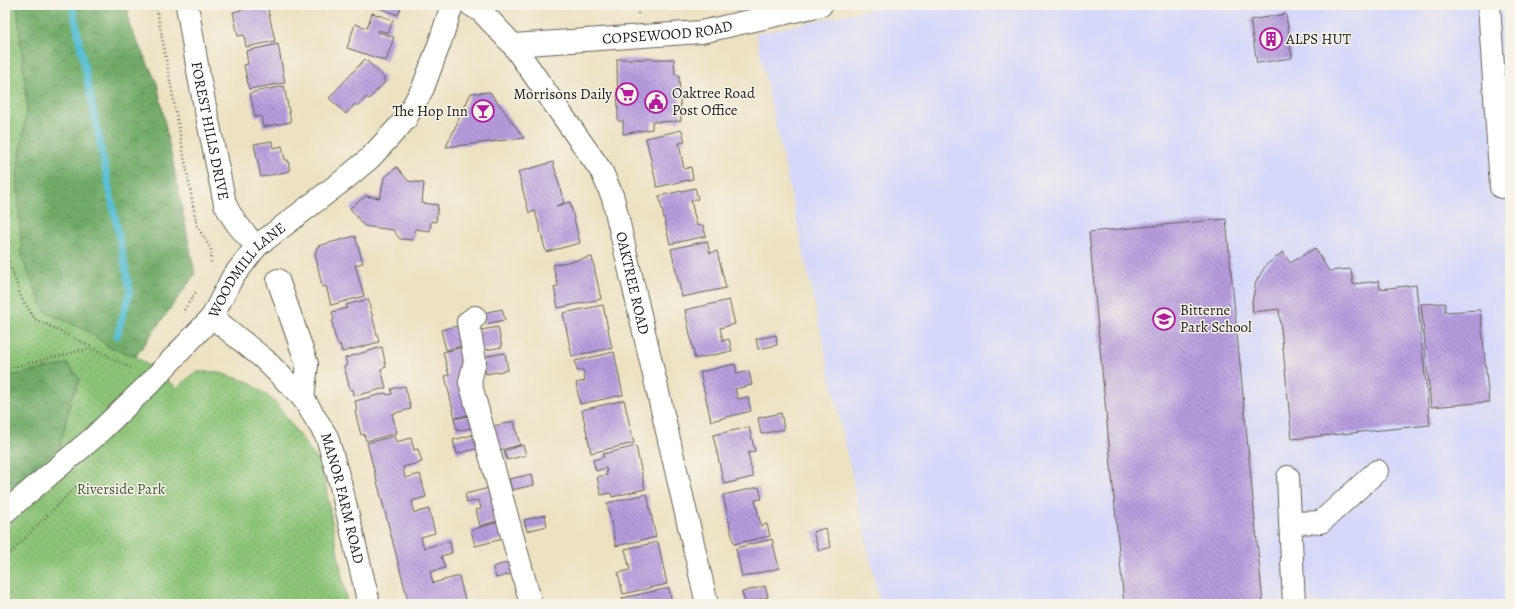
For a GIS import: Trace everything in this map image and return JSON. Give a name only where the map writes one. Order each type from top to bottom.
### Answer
[{"type":"street","name":"FOREST HILLS DRIVE","points":[[187,5],[199,76],[225,204],[235,223],[257,246]]},
{"type":"street","name":"WOODMILL LANE","points":[[5,512],[93,438],[149,384],[212,317],[232,278],[257,246],[345,179],[370,158],[405,120],[423,88],[452,5]]},
{"type":"street","name":"OAKTREE ROAD","points":[[471,5],[481,11],[513,45],[602,172],[612,198],[708,604]]},
{"type":"street","name":"COPSEWOOD ROAD","points":[[513,45],[700,32],[821,5]]},
{"type":"street","points":[[1489,5],[1501,187]]},
{"type":"street","points":[[278,280],[307,364],[303,398]]},
{"type":"street","name":"MANOR FARM ROAD","points":[[212,317],[264,359],[303,398],[327,437],[340,482],[368,604]]},
{"type":"street","points":[[476,317],[468,322],[475,362],[470,382],[531,604]]},
{"type":"street","points":[[1290,523],[1321,522],[1377,471]]},
{"type":"street","points":[[1288,477],[1294,604]]},
{"type":"path","points":[[156,5],[197,226],[211,249],[212,262],[210,268]]},
{"type":"path","points":[[5,250],[22,299],[35,319],[134,370]]},
{"type":"path","points":[[183,311],[200,286]]},
{"type":"path","points":[[5,369],[92,348]]},
{"type":"shaded area","name":"Bitterne Park School","points":[[889,5],[1510,5],[1510,603],[880,604],[756,34]]},
{"type":"green space","name":"Riverside Park","points":[[5,5],[41,5],[109,347],[136,356],[177,388],[195,372],[217,372],[249,382],[275,402],[322,467],[347,604],[5,604]]},
{"type":"green space","points":[[17,5],[128,5],[129,25],[157,83],[195,274],[136,356],[109,347],[86,330],[45,312],[22,259],[17,174],[27,107]]},
{"type":"green space","points":[[68,364],[80,380],[71,400],[60,446],[5,492],[5,377]]},
{"type":"building","points":[[267,5],[275,41],[246,47],[244,35],[238,36],[233,12]]},
{"type":"building","points":[[374,5],[402,5],[398,15]]},
{"type":"building","points":[[372,13],[393,20],[388,33],[379,30],[378,32],[394,37],[386,61],[347,48],[355,24],[367,28]]},
{"type":"building","name":"ALPS HUT","points":[[1286,14],[1292,58],[1257,63],[1250,20]]},
{"type":"building","points":[[278,44],[285,83],[249,89],[244,65],[248,64],[246,51]]},
{"type":"building","points":[[365,59],[385,78],[383,79],[385,82],[369,99],[366,97],[358,106],[355,104],[346,114],[329,98]]},
{"type":"building","points":[[617,59],[674,59],[675,75],[679,75],[681,121],[652,122],[652,129],[623,134],[623,121],[618,121]]},
{"type":"building","points":[[284,86],[291,122],[263,127],[261,116],[255,117],[250,93]]},
{"type":"building","name":"The Hop Inn","points":[[490,92],[524,138],[446,147],[471,93]]},
{"type":"building","points":[[682,130],[685,142],[679,143],[684,169],[691,167],[693,179],[657,187],[646,138]]},
{"type":"building","points":[[272,141],[273,148],[282,146],[285,160],[288,160],[290,171],[261,177],[254,144]]},
{"type":"building","points":[[553,162],[564,203],[556,206],[570,202],[580,243],[546,252],[535,211],[529,213],[518,172]]},
{"type":"building","points":[[397,167],[408,181],[424,183],[422,203],[438,205],[436,222],[431,221],[430,231],[415,229],[413,240],[400,239],[393,230],[364,226],[350,208],[366,196],[380,198],[384,178]]},
{"type":"building","points":[[695,188],[698,199],[691,201],[697,226],[703,225],[706,236],[670,244],[659,196]]},
{"type":"building","points":[[1226,219],[1263,604],[1124,604],[1089,232]]},
{"type":"building","points":[[355,236],[363,263],[355,265],[364,296],[331,305],[326,286],[322,287],[315,253],[318,246]]},
{"type":"building","points":[[707,241],[710,253],[717,251],[726,288],[682,297],[671,249]]},
{"type":"building","points":[[1315,248],[1329,271],[1351,269],[1353,284],[1379,281],[1380,289],[1416,285],[1430,425],[1292,439],[1279,309],[1253,312],[1252,302],[1256,282],[1266,265],[1283,252],[1290,263]]},
{"type":"building","points":[[592,257],[601,299],[558,308],[554,287],[558,286],[553,265]]},
{"type":"building","points":[[368,299],[379,342],[342,352],[340,344],[338,345],[334,333],[332,321],[334,320],[332,312],[347,308],[346,305]]},
{"type":"building","points":[[729,300],[735,324],[720,328],[723,341],[729,339],[732,351],[695,359],[685,310]]},
{"type":"building","points":[[1445,303],[1445,312],[1480,310],[1489,402],[1431,407],[1421,304]]},
{"type":"building","points":[[603,305],[612,348],[572,356],[563,313]]},
{"type":"building","points":[[502,309],[505,320],[485,324],[483,313]]},
{"type":"building","points":[[461,325],[462,346],[446,350],[441,330]]},
{"type":"building","points":[[498,327],[502,347],[480,351],[476,331]]},
{"type":"building","points":[[776,335],[777,345],[758,349],[756,339]]},
{"type":"building","points":[[382,347],[386,367],[381,369],[386,388],[354,396],[353,389],[350,390],[344,366],[347,365],[345,358]]},
{"type":"building","points":[[464,347],[473,414],[455,418],[445,376],[449,375],[443,352]]},
{"type":"building","points":[[614,352],[623,395],[580,404],[576,383],[585,381],[583,370],[577,371],[575,361]]},
{"type":"building","points":[[505,353],[508,370],[486,374],[482,357]]},
{"type":"building","points":[[735,364],[737,374],[749,371],[752,385],[735,389],[738,399],[748,397],[751,411],[711,421],[700,372]]},
{"type":"building","points":[[405,386],[411,409],[392,414],[397,433],[366,441],[364,434],[361,435],[355,411],[357,410],[355,401],[386,393],[387,395],[392,394],[391,389]]},
{"type":"building","points":[[624,400],[634,443],[591,453],[582,410]]},
{"type":"building","points":[[781,413],[784,429],[761,434],[758,418]]},
{"type":"building","points":[[472,415],[475,427],[457,431],[454,419]]},
{"type":"building","points":[[514,421],[520,445],[496,451],[490,427]]},
{"type":"building","points":[[749,427],[755,451],[748,453],[753,477],[724,484],[713,435]]},
{"type":"building","points":[[476,434],[479,448],[457,454],[453,440]]},
{"type":"building","points":[[394,436],[396,442],[411,438],[414,450],[418,449],[422,462],[403,467],[405,478],[420,474],[426,497],[412,501],[414,513],[429,509],[435,533],[421,537],[424,548],[450,541],[452,553],[441,556],[445,568],[430,572],[433,583],[459,576],[465,600],[451,604],[409,604],[367,443]]},
{"type":"building","points":[[523,445],[526,455],[507,460],[504,451]]},
{"type":"building","points":[[636,446],[645,489],[612,497],[611,493],[601,495],[597,477],[607,475],[606,468],[596,471],[593,460],[604,457],[603,454]]},
{"type":"building","points":[[532,474],[534,485],[512,490],[509,479]]},
{"type":"building","points":[[493,487],[501,520],[480,526],[476,510],[481,509],[479,500],[467,503],[465,494]]},
{"type":"building","points":[[759,487],[762,499],[755,500],[761,526],[767,524],[770,536],[734,544],[723,495]]},
{"type":"building","points":[[647,494],[656,537],[616,546],[607,503]]},
{"type":"building","points":[[545,515],[547,526],[527,531],[524,520]]},
{"type":"building","points":[[502,521],[507,538],[475,546],[471,530]]},
{"type":"building","points":[[825,528],[831,547],[819,551],[813,532]]},
{"type":"building","points":[[772,539],[779,568],[742,577],[736,548]]},
{"type":"building","points":[[658,542],[667,584],[623,594],[618,573],[630,570],[625,549]]},
{"type":"building","points":[[512,561],[515,573],[496,578],[493,567]]},
{"type":"building","points":[[765,586],[768,597],[745,603],[742,592]]},
{"type":"building","points":[[669,588],[672,604],[623,604],[622,598]]},
{"type":"building","points":[[781,599],[782,604],[765,604],[765,603]]},
{"type":"waterway","points":[[72,5],[130,291],[117,336]]},
{"type":"place","name":"ALPS HUT","points":[[1271,39]]},
{"type":"place","name":"Morrisons Daily","points":[[627,94]]},
{"type":"place","name":"Oaktree Road Post Office","points":[[656,102]]},
{"type":"place","name":"The Hop Inn","points":[[483,111]]},
{"type":"place","name":"Bitterne Park School","points":[[1164,319]]}]
